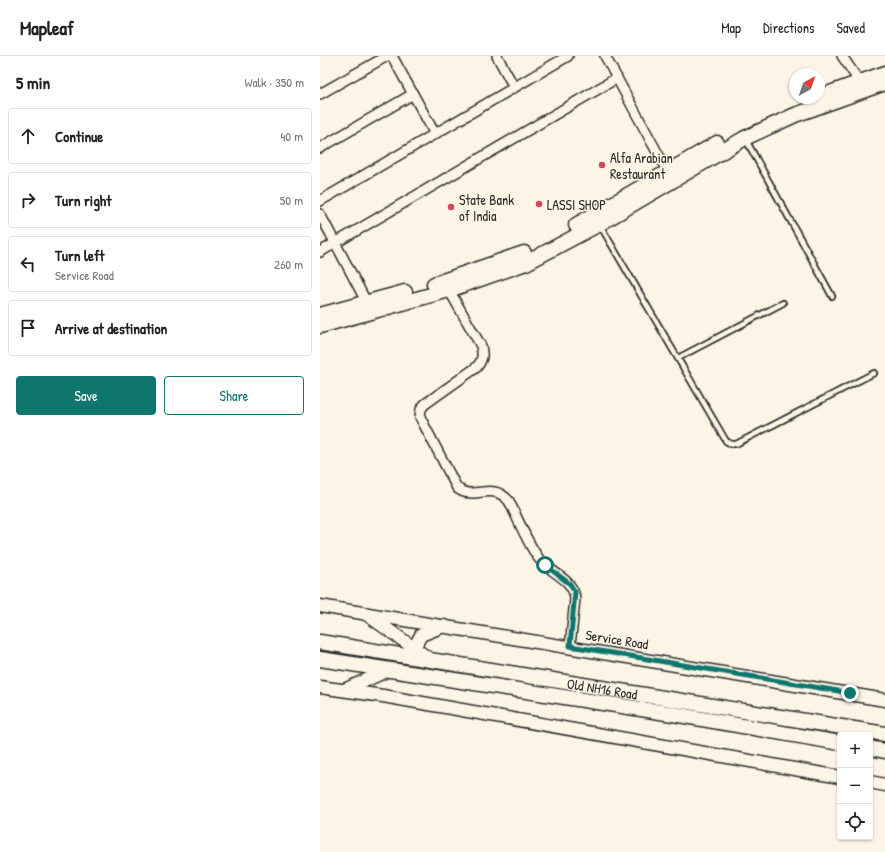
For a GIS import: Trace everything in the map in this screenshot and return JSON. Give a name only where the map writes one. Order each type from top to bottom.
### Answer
[{"type":"main road","points":[[825,95],[885,73]]},
{"type":"main road","points":[[670,176],[745,138],[795,115],[885,83]]},
{"type":"main road","points":[[320,315],[369,308],[449,290],[526,263],[670,176],[740,130],[801,104]]},
{"type":"main road","points":[[320,326],[514,258],[597,219]]},
{"type":"main road","name":"Old NH16 Road","points":[[320,642],[885,734]]},
{"type":"main road","name":"Old NH16 Road","points":[[320,659],[391,669],[837,743]]},
{"type":"main road","points":[[873,749],[885,751]]},
{"type":"street","points":[[320,94],[387,56]]},
{"type":"street","points":[[392,56],[435,134]]},
{"type":"street","points":[[497,56],[514,87]]},
{"type":"street","points":[[320,201],[568,56]]},
{"type":"street","points":[[605,56],[670,176]]},
{"type":"street","points":[[842,56],[859,82]]},
{"type":"street","points":[[320,252],[617,78]]},
{"type":"street","points":[[320,148],[413,94]]},
{"type":"street","points":[[320,214],[369,308]]},
{"type":"street","points":[[449,290],[481,346],[483,355],[482,361],[477,367],[424,404],[421,409],[420,416],[457,488],[461,491],[469,493],[495,491],[502,493],[509,501],[537,557],[570,584],[575,592],[570,646]]},
{"type":"street","name":"Service Road","points":[[320,606],[570,646],[885,700]]},
{"type":"street","points":[[363,613],[431,660]]},
{"type":"street","points":[[414,648],[421,635],[446,626]]},
{"type":"street","points":[[344,690],[391,669]]},
{"type":"street","points":[[320,687],[837,776]]},
{"type":"street","points":[[873,783],[885,785]]},
{"type":"lane","points":[[745,138],[832,296]]},
{"type":"lane","points":[[597,219],[726,441],[731,444],[736,444],[874,373]]},
{"type":"lane","points":[[678,358],[783,303]]},
{"type":"place","name":"Alfa Arabian Restaurant","points":[[602,165]]},
{"type":"place","name":"LASSI SHOP","points":[[539,204]]},
{"type":"place","name":"State Bank of India","points":[[451,207]]},
{"type":"route","points":[[545,565],[570,584],[575,592],[570,646],[850,693]]}]
